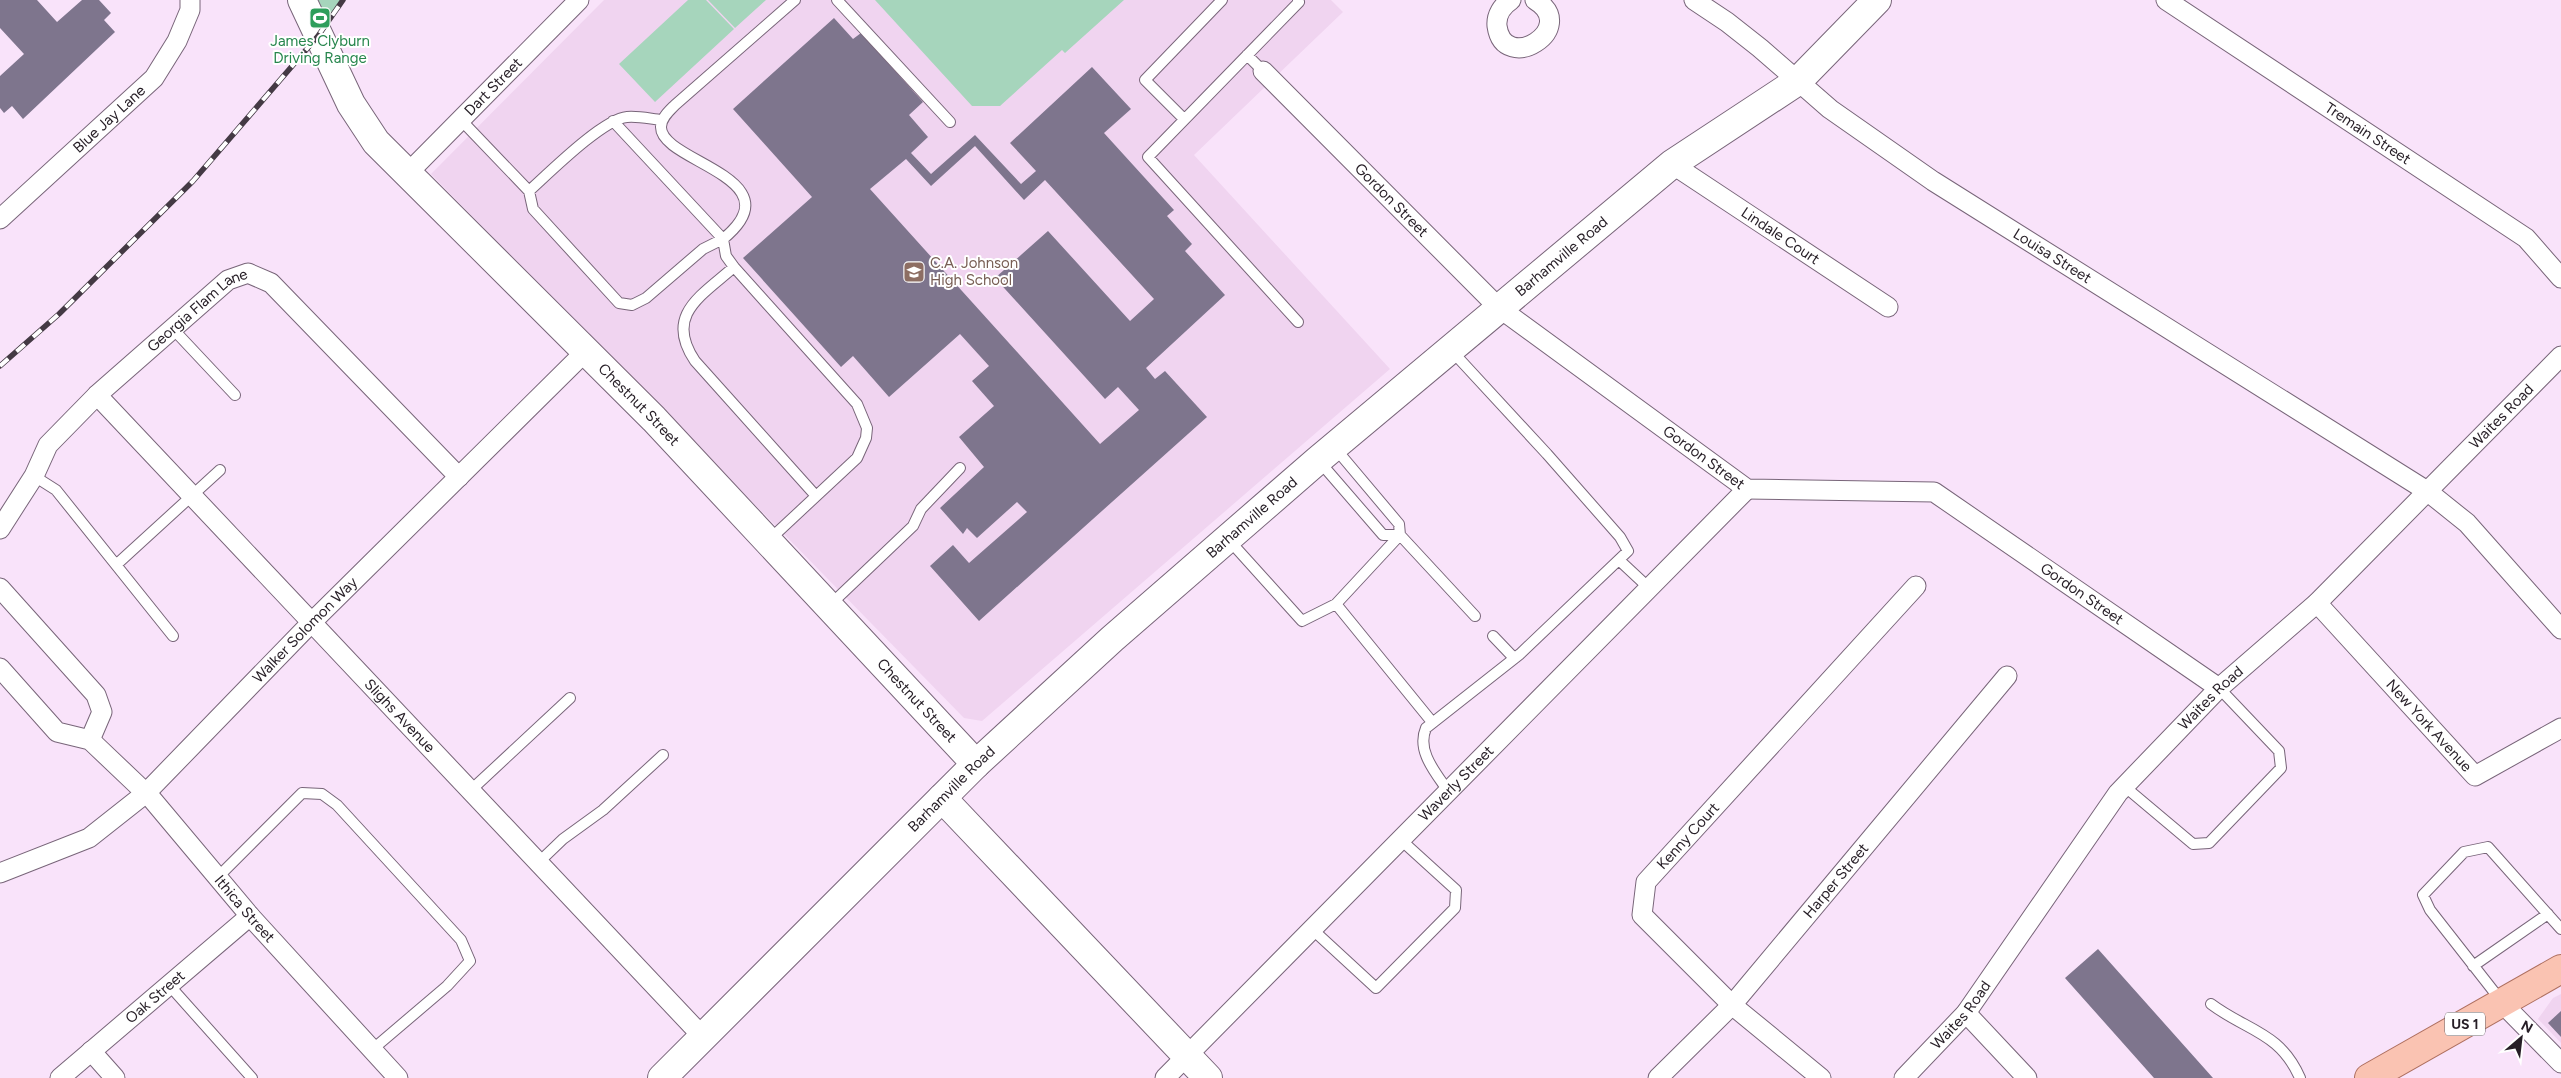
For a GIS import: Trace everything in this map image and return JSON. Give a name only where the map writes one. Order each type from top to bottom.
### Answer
[{"type":"main road","name":"US 1","points":[[2369,1078],[2561,969]]},
{"type":"street","name":"Blue Jay Lane","points":[[0,219],[154,78],[177,40],[190,10],[190,0]]},
{"type":"street","name":"Chestnut Street","points":[[302,0],[362,124],[406,175],[586,351],[830,606],[976,764]]},
{"type":"street","name":"Dart Street","points":[[406,175],[579,0]]},
{"type":"street","points":[[1511,0],[1501,9],[1497,26],[1505,40],[1520,48],[1536,44],[1547,32],[1548,15],[1537,0]]},
{"type":"street","name":"Louisa Street","points":[[1694,0],[1727,22],[1830,109],[1933,181],[2427,491]]},
{"type":"street","name":"Barhamville Road","points":[[662,1078],[976,764],[1112,639],[1227,538],[1498,308],[1672,164],[1798,81],[1877,0]]},
{"type":"street","name":"Tremain Street","points":[[2166,0],[2526,238],[2561,278]]},
{"type":"street","name":"Gordon Street","points":[[1264,71],[1498,308],[1747,489],[1934,492],[2219,688]]},
{"type":"street","name":"Lindale Court","points":[[1672,164],[1888,307]]},
{"type":"street","name":"Georgia Flam Lane","points":[[0,529],[34,476],[48,445],[97,395],[228,280],[248,274],[271,282],[459,477]]},
{"type":"street","name":"Walker Solomon Way","points":[[0,873],[89,838],[146,793],[311,623],[586,351]]},
{"type":"street","name":"Waites Road","points":[[1904,1078],[1966,1013],[2124,786],[2219,688],[2317,602],[2561,356]]},
{"type":"street","name":"Slighs Avenue","points":[[97,395],[703,1037]]},
{"type":"street","name":"Waverly Street","points":[[1165,1078],[1747,489]]},
{"type":"street","points":[[2427,491],[2467,523],[2561,629]]},
{"type":"street","name":"Kenny Court","points":[[1821,1078],[1732,1005],[1642,915],[1646,882],[1916,586]]},
{"type":"street","points":[[0,588],[96,695],[102,712],[90,740]]},
{"type":"street","name":"New York Avenue","points":[[2317,602],[2474,776],[2561,728]]},
{"type":"street","name":"Ithica Street","points":[[0,668],[57,732],[90,740],[146,793],[250,916],[398,1078]]},
{"type":"street","name":"Harper Street","points":[[1658,1078],[1732,1005],[2007,676]]},
{"type":"street","points":[[942,798],[1208,1078]]},
{"type":"street","name":"Oak Street","points":[[60,1078],[250,916]]},
{"type":"street","points":[[2502,1003],[2561,1063]]},
{"type":"street","points":[[1966,1013],[2027,1078]]},
{"type":"street","points":[[91,1051],[116,1078]]},
{"type":"lane","points":[[461,120],[529,191],[533,209],[619,302],[632,305],[646,298],[703,249],[723,239],[735,229],[744,215],[744,205],[740,191],[727,178],[668,143],[662,134],[662,120],[675,105],[795,0]]},
{"type":"lane","points":[[837,0],[950,122]]},
{"type":"lane","points":[[1184,119],[1145,80],[1222,0]]},
{"type":"lane","points":[[1298,0],[1300,2],[1148,156],[1298,322]]},
{"type":"lane","points":[[1247,54],[1264,71]]},
{"type":"lane","points":[[529,191],[568,156],[613,121],[627,117],[662,120]]},
{"type":"lane","points":[[613,121],[723,239],[726,256],[734,268],[857,404],[865,419],[866,438],[857,458],[768,541]]},
{"type":"lane","points":[[734,268],[696,300],[690,308],[682,323],[684,341],[696,361],[816,496]]},
{"type":"lane","points":[[173,329],[235,395]]},
{"type":"lane","points":[[1448,791],[1426,758],[1423,735],[1432,722],[1514,658],[1628,551],[1620,537],[1450,350]]},
{"type":"lane","points":[[1326,454],[1383,535],[1400,535]]},
{"type":"lane","points":[[1326,454],[1399,524],[1400,535],[1475,616]]},
{"type":"lane","points":[[830,606],[913,526],[921,509],[960,468]]},
{"type":"lane","points":[[116,565],[220,470]]},
{"type":"lane","points":[[34,476],[56,490],[173,636]]},
{"type":"lane","points":[[1227,538],[1302,621],[1336,604],[1400,535]]},
{"type":"lane","points":[[1619,560],[1649,588]]},
{"type":"lane","points":[[1336,604],[1432,722]]},
{"type":"lane","points":[[1493,636],[1514,658]]},
{"type":"lane","points":[[2124,786],[2192,844],[2209,843],[2281,768],[2279,751],[2219,688]]},
{"type":"lane","points":[[470,791],[570,698]]},
{"type":"lane","points":[[538,863],[563,840],[603,810],[662,755]]},
{"type":"lane","points":[[217,878],[302,793],[322,794],[336,805],[461,940],[470,961],[447,986],[372,1049]]},
{"type":"lane","points":[[1312,929],[1376,988],[1455,908],[1456,890],[1400,840]]},
{"type":"lane","points":[[2502,1003],[2430,910],[2423,895],[2464,852],[2488,847],[2561,929]]},
{"type":"lane","points":[[2473,966],[2548,914]]},
{"type":"lane","points":[[169,985],[252,1078]]},
{"type":"lane","points":[[2212,1004],[2226,1015],[2256,1029],[2277,1043],[2294,1063],[2300,1078]]},
{"type":"shaded area","name":"C.A. Johnson High School","points":[[604,0],[1331,0],[1343,12],[1194,155],[1390,369],[982,721],[964,718],[431,174]]},
{"type":"shaded area","points":[[2561,994],[2561,1043],[2538,1019],[2553,998]]},
{"type":"green space","name":"James Clyburn Driving Range","points":[[302,0],[341,0],[318,36]]},
{"type":"green space","points":[[688,0],[706,0],[734,29],[655,102],[619,64]]},
{"type":"green space","points":[[708,0],[766,0],[735,28]]},
{"type":"green space","points":[[875,0],[1124,0],[1065,53],[1062,50],[1000,106],[972,106]]},
{"type":"building","points":[[0,0],[37,0],[57,22],[82,0],[99,0],[111,13],[104,20],[115,32],[23,119],[12,106],[4,113],[0,108],[0,76],[24,54],[0,28]]},
{"type":"building","points":[[834,18],[853,39],[861,33],[923,102],[909,115],[928,137],[911,153],[931,174],[975,135],[1021,184],[1036,171],[1010,143],[1092,67],[1131,109],[1104,133],[1174,210],[1167,216],[1192,244],[1185,251],[1225,295],[1146,368],[1155,379],[1165,371],[1207,417],[979,621],[930,566],[953,545],[969,563],[1027,512],[1017,502],[977,538],[967,528],[963,534],[940,508],[984,467],[959,437],[994,406],[972,381],[989,366],[960,334],[889,397],[853,356],[841,367],[743,258],[812,197],[733,109]],"holes":[[[975,146],[1024,200],[1045,180],[1154,299],[1130,321],[1048,231],[995,278],[1105,399],[1118,387],[1139,410],[1100,444],[870,189],[906,159],[931,186]]]},
{"type":"building","points":[[2098,949],[2213,1078],[2154,1078],[2065,978]]},
{"type":"building","points":[[2561,1011],[2561,1037],[2548,1023]]},
{"type":"railway","points":[[0,366],[59,314],[193,181],[318,36],[343,0]]},
{"type":"place","name":"James Clyburn Driving Range","points":[[320,18]]},
{"type":"place","name":"C.A. Johnson High School","points":[[914,272]]}]
